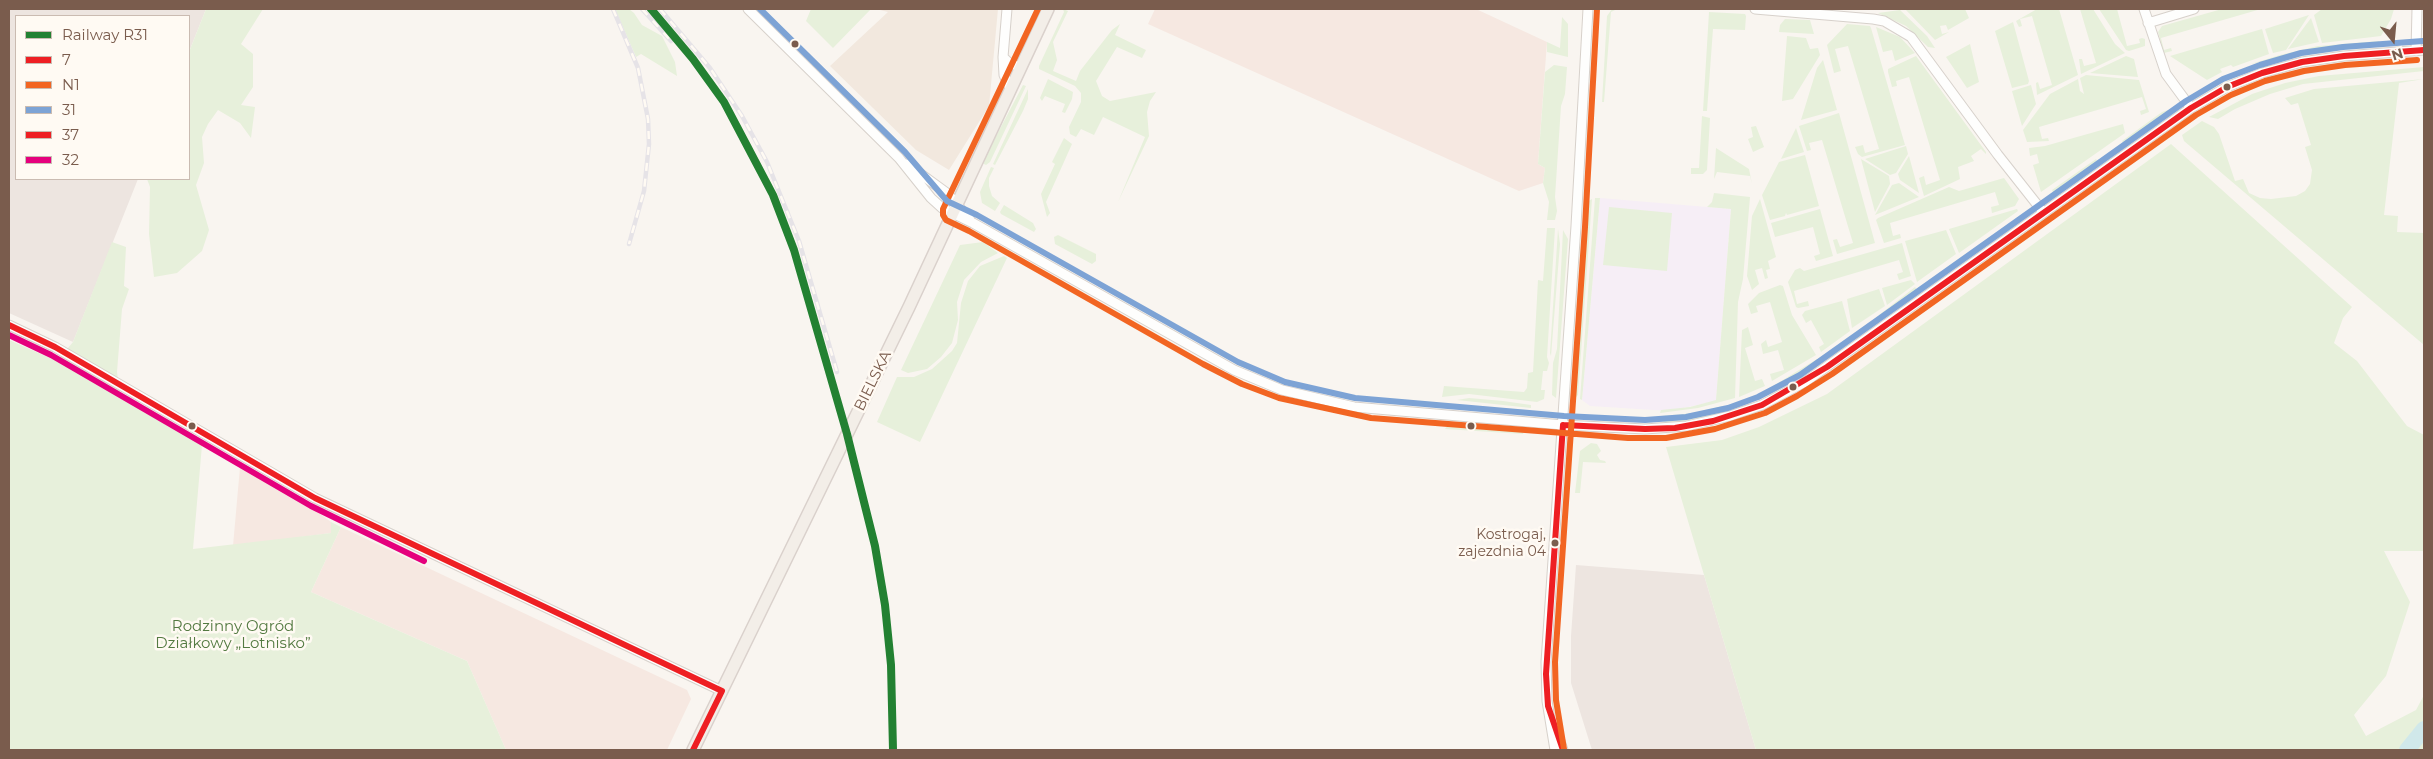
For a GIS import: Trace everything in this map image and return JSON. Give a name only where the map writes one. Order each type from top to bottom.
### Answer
[{"type":"main road","name":"BIELSKA","points":[[693,750],[848,434],[1048,9]]},
{"type":"street","points":[[748,9],[899,158],[931,198],[954,208],[973,223],[1234,370],[1270,385],[1354,407],[1563,425],[1665,429],[1713,421],[1762,404],[1793,388],[1827,367],[2042,212],[2191,108],[2227,87],[2286,66],[2344,56],[2420,51],[2416,9]]},
{"type":"street","points":[[1007,9],[1004,75],[1010,88]]},
{"type":"street","points":[[1555,750],[1546,662],[1563,425],[1588,9]]},
{"type":"street","points":[[1755,9],[1814,11],[1873,19],[1884,22],[1911,37],[1998,156],[2042,212]]},
{"type":"street","points":[[2144,9],[2166,74],[2191,108]]},
{"type":"street","points":[[2148,23],[2194,9]]},
{"type":"street","points":[[1004,57],[1008,63],[1020,67]]},
{"type":"street","points":[[899,158],[938,185],[954,208]]},
{"type":"street","points":[[9,325],[55,347],[322,502],[722,691]]},
{"type":"street","points":[[1550,712],[1563,750]]},
{"type":"shaded area","points":[[9,9],[206,9],[190,49],[190,15],[15,15],[15,180],[138,180],[73,342],[9,313]]},
{"type":"shaded area","points":[[876,9],[998,9],[989,106],[949,170],[916,150],[830,66],[888,12]]},
{"type":"shaded area","points":[[1155,9],[1476,9],[1547,42],[1538,164],[1545,168],[1543,183],[1519,191],[1148,24]]},
{"type":"shaded area","points":[[1600,198],[1731,209],[1716,401],[1670,411],[1590,406],[1582,400]]},
{"type":"shaded area","points":[[240,467],[316,511],[331,522],[331,533],[233,546]]},
{"type":"shaded area","points":[[341,527],[687,690],[691,699],[667,750],[506,750],[467,661],[311,592]]},
{"type":"shaded area","points":[[1576,565],[1704,575],[1756,750],[1592,750],[1571,683],[1571,636]]},
{"type":"green space","points":[[206,9],[263,9],[241,44],[253,54],[253,87],[241,105],[255,107],[251,138],[240,123],[218,110],[202,137],[204,163],[196,185],[209,230],[202,251],[177,273],[154,277],[149,234],[150,187],[147,180],[190,180],[190,49]]},
{"type":"green space","points":[[615,9],[629,9],[642,25],[662,36],[675,62],[677,76],[641,54],[636,57]]},
{"type":"green space","points":[[811,9],[871,9],[833,48],[806,21]]},
{"type":"green space","points":[[1063,9],[1068,11],[1053,42],[1057,60],[1053,71],[1076,81],[1080,71],[1112,30],[1120,24],[1115,35],[1146,50],[1142,58],[1117,47],[1096,81],[1102,96],[1110,101],[1156,92],[1150,101],[1147,112],[1149,136],[1118,202],[1145,137],[1103,117],[1094,135],[1081,129],[1076,137],[1070,134],[1069,127],[1081,102],[1081,93],[1075,86],[1039,69],[1064,12]]},
{"type":"green space","points":[[1612,9],[1617,9],[1611,12],[1604,102],[1602,102],[1607,16]]},
{"type":"green space","points":[[1905,9],[1965,9],[1969,18],[1948,30],[1946,25],[1940,26],[1942,34],[1949,32],[1935,40]]},
{"type":"green space","points":[[2037,9],[2059,9],[2078,75],[2037,95],[2036,83],[2038,82],[2040,89],[2052,85],[2032,16],[2020,19],[2022,26],[2019,27],[2016,21]]},
{"type":"green space","points":[[2080,9],[2093,9],[2115,44],[2125,53],[2081,74],[2079,59],[2082,59],[2084,66],[2096,63]]},
{"type":"green space","points":[[2099,9],[2117,9],[2127,46],[2140,43],[2139,39],[2142,38],[2145,39],[2145,46],[2129,51],[2126,50]]},
{"type":"green space","points":[[2222,9],[2261,9],[2161,38],[2164,50],[2171,48],[2172,51],[2164,53],[2158,32],[2162,26]]},
{"type":"green space","points":[[2322,9],[2394,9],[2391,19],[2381,36],[2322,43],[2314,15]]},
{"type":"green space","points":[[1900,10],[1927,36],[1935,48],[1928,47],[1906,26],[1878,13]]},
{"type":"green space","points":[[1709,12],[1745,14],[1746,16],[1745,30],[1713,29],[1707,111],[1703,111]]},
{"type":"green space","points":[[2309,15],[2286,50],[2273,53],[2265,29]]},
{"type":"green space","points":[[1562,17],[1568,24],[1568,57],[1547,52],[1547,42],[1560,48]]},
{"type":"green space","points":[[2311,18],[2319,42],[2288,49]]},
{"type":"green space","points":[[1785,19],[1810,20],[1814,34],[1779,32],[1780,25]]},
{"type":"green space","points":[[2013,22],[2029,81],[2028,84],[2012,88],[1995,31]]},
{"type":"green space","points":[[1847,24],[1870,26],[1871,28],[1905,145],[1862,157],[1858,154],[1855,147],[1863,145],[1865,153],[1879,149],[1848,46],[1835,49],[1841,71],[1834,73],[1827,45]]},
{"type":"green space","points":[[1876,27],[1900,37],[1915,53],[1895,61],[1892,50],[1883,52]]},
{"type":"green space","points":[[2262,29],[2269,54],[2233,67],[2231,65],[2220,69],[2222,72],[2207,80],[2170,56]]},
{"type":"green space","points":[[1787,36],[1806,38],[1810,49],[1818,48],[1820,55],[1793,99],[1782,101]]},
{"type":"green space","points":[[2379,41],[2381,46],[2335,50],[2251,64],[2318,46]]},
{"type":"green space","points":[[1970,44],[1979,82],[1967,88],[1946,57]]},
{"type":"green space","points":[[1916,56],[1986,152],[1986,154],[1981,149],[1971,156],[1974,161],[1958,167],[1960,179],[1924,196],[1919,178],[1924,176],[1926,185],[1940,180],[1909,77],[1896,81],[1897,86],[1892,87],[1888,72],[1888,69]]},
{"type":"green space","points":[[2126,56],[2134,59],[2138,77],[2090,73]]},
{"type":"green space","points":[[1823,60],[1837,110],[1801,120],[1817,68]]},
{"type":"green space","points":[[1554,65],[1567,67],[1565,94],[1561,106],[1555,197],[1557,211],[1555,220],[1547,220],[1549,202],[1543,183],[1545,168],[1538,164],[1545,72]]},
{"type":"green space","points":[[2424,67],[2424,71],[2303,84],[2270,94],[2235,109],[2218,119],[2209,117],[2252,94],[2285,83],[2319,76]]},
{"type":"green space","points":[[2314,70],[2288,75],[2253,86],[2224,99],[2204,112],[2207,105],[2248,84],[2286,73]]},
{"type":"green space","points":[[2086,75],[2139,80],[2149,112],[2141,115],[2140,111],[2146,109],[2142,97],[2039,127],[2042,139],[2048,138],[2049,141],[2027,142],[2023,130],[2050,94],[2078,79],[2080,91],[2084,94],[2080,78]]},
{"type":"green space","points":[[1048,79],[1073,92],[1072,99],[1065,113],[1062,112],[1065,104],[1045,96],[1042,101],[1040,98]]},
{"type":"green space","points":[[2424,79],[2399,83],[2384,215],[2398,216],[2397,232],[2424,233],[2424,345],[2184,141],[2182,135],[2202,121],[2214,127],[2219,134],[2235,181],[2243,179],[2249,193],[2260,198],[2271,199],[2296,196],[2305,191],[2310,184],[2312,170],[2305,147],[2311,145],[2298,103],[2291,105],[2285,98],[2314,89]]},
{"type":"green space","points":[[1023,85],[1026,86],[990,162],[986,165],[982,163]]},
{"type":"green space","points":[[2031,85],[2036,104],[2022,126],[2012,91]]},
{"type":"green space","points":[[1028,89],[1028,99],[1023,111],[995,165],[993,164]]},
{"type":"green space","points":[[2168,110],[2171,114],[2126,146],[2122,141],[2162,112]]},
{"type":"green space","points":[[1839,113],[1875,243],[1837,254],[1833,240],[1837,239],[1840,247],[1853,243],[1822,140],[1809,143],[1811,150],[1807,151],[1799,126]]},
{"type":"green space","points":[[1702,116],[1710,118],[1707,170],[1703,174],[1691,174],[1691,168],[1699,168]]},
{"type":"green space","points":[[2123,124],[2125,133],[2041,192],[2033,165],[2039,163],[2037,154],[2030,156],[2029,148],[2045,146]]},
{"type":"green space","points":[[1756,126],[1764,147],[1753,152],[1748,139],[1753,137],[1751,127]]},
{"type":"green space","points":[[1796,128],[1804,152],[1781,159]]},
{"type":"green space","points":[[1064,138],[1072,144],[1046,202],[1050,213],[1047,217],[1041,194],[1055,164],[1052,162]]},
{"type":"green space","points":[[2171,144],[2352,307],[2343,318],[2334,343],[2357,361],[2407,426],[2424,435],[2424,551],[2384,551],[2410,602],[2386,676],[2354,715],[2366,736],[2416,710],[2424,695],[2424,750],[1756,750],[1666,447],[1722,440],[1759,427],[1827,394]]},
{"type":"green space","points":[[1906,146],[1908,154],[1896,173],[1890,175],[1865,159]]},
{"type":"green space","points":[[1716,148],[1749,169],[1752,184],[1750,176],[1717,172],[1714,179]]},
{"type":"green space","points":[[1805,155],[1819,206],[1787,215],[1786,213],[1785,216],[1770,220],[1762,195],[1779,162]]},
{"type":"green space","points":[[1909,156],[1919,193],[1900,180],[1898,174]]},
{"type":"green space","points":[[1861,159],[1889,176],[1890,184],[1875,212]]},
{"type":"green space","points":[[2096,159],[2100,165],[2055,197],[2052,190]]},
{"type":"green space","points":[[991,167],[994,168],[989,178],[989,186],[992,196],[1000,203],[995,211],[982,203],[980,192]]},
{"type":"green space","points":[[2004,178],[2019,199],[2015,206],[1992,213],[1991,207],[1999,205],[1995,192],[1890,223],[1893,236],[1900,234],[1901,238],[1884,243],[1876,220],[1878,218],[1949,187],[1959,191]]},
{"type":"green space","points":[[1899,183],[1919,197],[1875,215],[1892,185]]},
{"type":"green space","points":[[1714,193],[1750,197],[1743,279],[1738,302],[1735,398],[1698,408],[1660,413],[1661,410],[1690,407],[1716,400],[1731,209],[1707,207],[1712,202]]},
{"type":"green space","points":[[1595,198],[1600,198],[1582,400],[1580,399]]},
{"type":"green space","points":[[1592,199],[1578,395],[1574,399],[1572,398],[1585,209],[1587,202]]},
{"type":"green space","points":[[1760,199],[1776,257],[1768,261],[1770,269],[1766,270],[1768,278],[1765,279],[1762,268],[1755,270],[1759,284],[1752,290],[1747,276],[1752,216]]},
{"type":"green space","points":[[1004,205],[1033,223],[1036,229],[1034,232],[1001,214],[1000,212]]},
{"type":"green space","points":[[1609,207],[1672,213],[1667,271],[1603,265]]},
{"type":"green space","points":[[1820,209],[1833,256],[1816,261],[1814,256],[1820,254],[1813,227],[1775,237],[1771,223]]},
{"type":"green space","points":[[2017,209],[2018,211],[1959,253],[1949,229]]},
{"type":"green space","points":[[2058,209],[2061,214],[2024,240],[2021,236]]},
{"type":"green space","points":[[1547,228],[1555,228],[1547,357],[1549,363],[1547,371],[1543,371],[1541,390],[1545,390],[1544,399],[1537,402],[1469,394],[1442,397],[1444,386],[1524,392],[1527,388],[1528,373],[1533,372],[1538,280],[1543,281]]},
{"type":"green space","points":[[1558,229],[1560,244],[1551,356],[1550,353]]},
{"type":"green space","points":[[1563,230],[1568,239],[1556,398],[1552,395],[1553,363],[1557,349]]},
{"type":"green space","points":[[1946,230],[1956,254],[1917,282],[1905,241]]},
{"type":"green space","points":[[1058,235],[1096,254],[1096,261],[1092,264],[1055,244],[1054,237]]},
{"type":"green space","name":"Rodzinny Ogród Działkowy „Lotnisko”","points":[[112,242],[126,247],[124,286],[129,289],[122,309],[117,372],[120,394],[142,406],[140,410],[202,445],[193,549],[331,533],[331,522],[341,527],[311,592],[467,661],[506,750],[9,750],[9,340],[57,361],[73,342]]},
{"type":"green space","points":[[983,242],[998,253],[981,262],[964,280],[957,302],[958,320],[952,343],[941,357],[927,369],[908,373],[901,370],[960,245]]},
{"type":"green space","points":[[1902,243],[1911,276],[1899,280],[1897,274],[1903,272],[1899,260],[1794,291],[1797,304],[1808,301],[1809,306],[1796,307],[1788,282],[1795,270],[1800,268],[1804,271]]},
{"type":"green space","points":[[1004,256],[1007,258],[920,442],[877,422],[897,377],[914,377],[932,369],[952,351],[957,343],[961,303],[968,281],[980,266]]},
{"type":"green space","points":[[1911,280],[1915,284],[1887,305],[1882,288]]},
{"type":"green space","points":[[1780,285],[1783,286],[1792,315],[1816,355],[1772,381],[1770,374],[1784,370],[1778,350],[1763,354],[1761,344],[1766,340],[1768,347],[1782,342],[1770,302],[1756,306],[1758,312],[1751,314],[1748,304],[1759,293]]},
{"type":"green space","points":[[1915,287],[1920,293],[1880,317],[1879,315]]},
{"type":"green space","points":[[1879,289],[1885,306],[1852,328],[1847,299]]},
{"type":"green space","points":[[1842,301],[1850,331],[1821,352],[1819,347],[1824,344],[1811,320],[1806,323],[1802,315],[1805,311]]},
{"type":"green space","points":[[1748,327],[1753,345],[1745,348],[1755,381],[1762,379],[1765,386],[1739,397],[1742,330]]},
{"type":"green space","points":[[1817,359],[1819,365],[1789,384],[1775,389],[1773,386]]},
{"type":"green space","points":[[1469,398],[1531,405],[1531,408],[1457,400]]},
{"type":"green space","points":[[1722,406],[1726,412],[1668,424],[1661,420],[1660,416],[1695,413]]},
{"type":"green space","points":[[1448,425],[1524,431],[1523,434],[1445,429]]},
{"type":"green space","points":[[1591,443],[1597,444],[1601,451],[1597,455],[1600,460],[1606,463],[1583,462],[1580,493],[1575,493],[1580,451]]},
{"type":"waterway","points":[[2407,750],[2424,729]]},
{"type":"railway","points":[[613,9],[638,68],[648,119],[649,144],[644,191],[629,244]]},
{"type":"railway","points":[[642,9],[671,41]]},
{"type":"railway","points":[[660,9],[710,68],[742,116],[767,162],[799,241],[837,372]]},
{"type":"rail line","name":"R31","points":[[651,9],[693,59],[724,102],[773,195],[794,250],[847,434],[875,546],[885,605],[891,665],[893,750]]},
{"type":"transit line","name":"31","points":[[760,9],[905,152],[947,201],[977,215],[1238,362],[1285,382],[1355,398],[1564,416],[1645,420],[1686,417],[1728,408],[1758,397],[1800,375],[2186,101],[2223,79],[2260,65],[2301,53],[2343,47],[2423,41]]},
{"type":"transit line","name":"N1","points":[[1038,9],[943,209],[943,215],[946,220],[969,231],[1203,364],[1242,384],[1279,398],[1371,418],[1628,438],[1666,438],[1715,429],[1765,413],[1797,396],[1832,374],[2196,115],[2231,95],[2265,81],[2304,71],[2345,65],[2417,60]]},
{"type":"transit line","name":"N1","points":[[1564,749],[1556,700],[1555,662],[1585,227],[1597,9]]},
{"type":"transit line","name":"7","points":[[1563,425],[1645,429],[1675,428],[1713,421],[1762,405],[1827,367],[2191,108],[2227,87],[2262,73],[2302,62],[2344,56],[2424,50]]},
{"type":"transit line","name":"37","points":[[9,325],[55,347],[315,498],[722,691]]},
{"type":"transit line","name":"32","points":[[9,335],[51,355],[311,506],[424,561]]},
{"type":"transit line","name":"7","points":[[1563,425],[1546,674],[1548,706],[1563,750]]},
{"type":"transit line","name":"37","points":[[693,750],[722,691]]},
{"type":"place","name":"Kostrogaj, zajezdnia 04","points":[[1555,543]]}]
